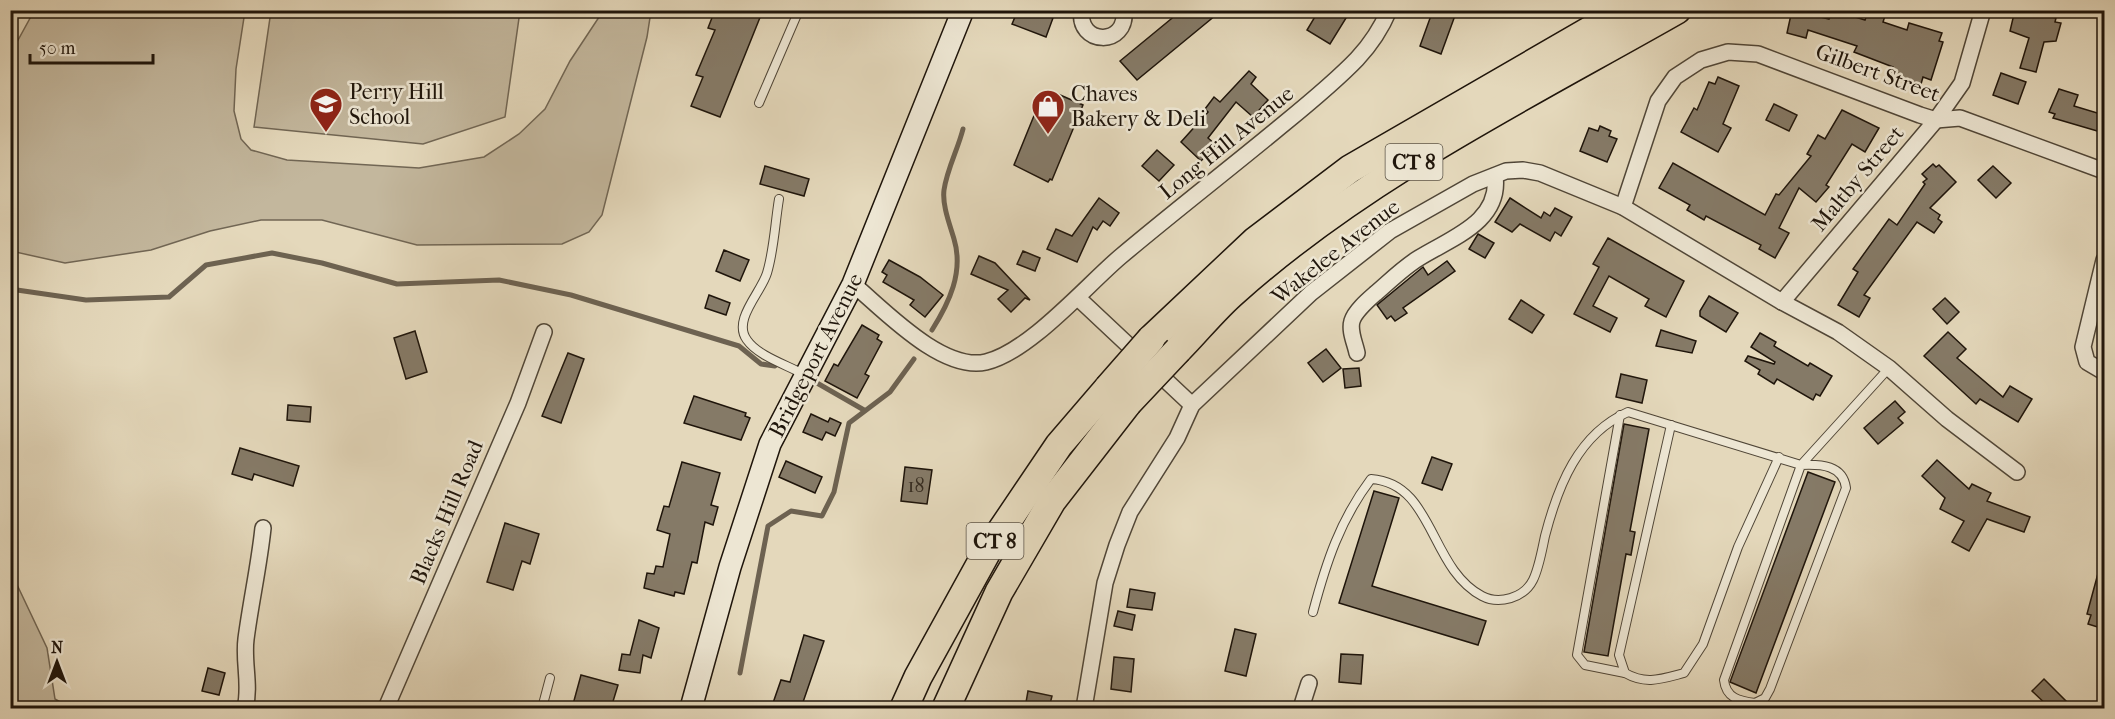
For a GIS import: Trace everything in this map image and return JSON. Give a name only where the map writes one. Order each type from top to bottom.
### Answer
[{"type":"highway","name":"CT 8","points":[[947,707],[999,592],[1151,339],[1255,241],[1350,169],[1624,10]]},
{"type":"highway","name":"CT 8","points":[[904,708],[918,677],[988,550],[1059,445],[1118,395],[1178,350],[1234,292],[1326,218],[1442,144],[1677,10]]},
{"type":"main road","name":"Bridgeport Avenue","points":[[691,708],[755,486],[770,444],[804,375],[854,284],[963,10]]},
{"type":"street","points":[[1082,10],[1084,27],[1089,33],[1103,38],[1118,33],[1122,27],[1124,10]]},
{"type":"street","name":"Long Hill Avenue","points":[[854,284],[898,323],[943,355],[965,363],[985,362],[1010,351],[1078,298],[1119,258],[1316,97],[1356,60],[1381,29],[1389,10]]},
{"type":"street","name":"Maltby Street","points":[[1782,302],[1936,120],[1962,83],[1983,10]]},
{"type":"street","name":"Gilbert Street","points":[[1623,207],[1658,101],[1675,77],[1701,60],[1728,52],[1758,54],[1936,120],[1960,118],[2104,171]]},
{"type":"street","name":"Wakelee Avenue","points":[[1191,405],[1311,293],[1390,231],[1473,184],[1523,170],[1540,173],[1623,207],[1782,302],[1838,332],[1889,368],[1947,418],[2017,472]]},
{"type":"street","points":[[1357,352],[1351,328],[1353,318],[1370,298],[1404,269],[1462,234],[1486,213],[1495,197],[1495,176]]},
{"type":"street","points":[[2104,260],[2083,347],[2087,362],[2104,372]]},
{"type":"street","points":[[1078,298],[1191,405],[1177,438],[1131,512],[1117,545],[1105,583],[1084,708]]},
{"type":"street","name":"Blacks Hill Road","points":[[386,708],[518,403],[544,332]]},
{"type":"street","points":[[245,708],[246,641],[258,577],[263,528]]},
{"type":"street","points":[[1301,708],[1310,683]]},
{"type":"lane","points":[[759,104],[800,10]]},
{"type":"lane","points":[[779,199],[768,271],[758,296],[748,307],[743,330],[747,340],[759,350],[804,375]]},
{"type":"lane","points":[[1313,612],[1328,556],[1344,520],[1371,479],[1387,480],[1405,490],[1415,502],[1449,566],[1471,591],[1489,600],[1506,600],[1521,595],[1533,581],[1555,499],[1574,458],[1609,420],[1628,412],[1802,465],[1819,464],[1838,471],[1845,480],[1846,488],[1770,689],[1765,698],[1755,703],[1731,696],[1725,689],[1724,680],[1802,465],[1889,368]]},
{"type":"lane","points":[[1620,415],[1577,655],[1585,665],[1624,673],[1638,680],[1662,679],[1684,673],[1703,644],[1738,547],[1779,458]]},
{"type":"lane","points":[[1624,673],[1619,655],[1671,424]]},
{"type":"lane","points":[[542,708],[550,678]]},
{"type":"shaded area","points":[[34,11],[245,11],[236,69],[234,111],[241,139],[251,150],[287,160],[419,168],[484,157],[519,134],[545,109],[570,61],[603,11],[651,11],[647,37],[602,215],[589,232],[562,244],[417,245],[322,220],[261,220],[210,231],[151,250],[65,263],[11,251],[11,53]]},
{"type":"shaded area","points":[[271,11],[520,11],[505,117],[423,144],[254,127]]},
{"type":"shaded area","points":[[11,572],[47,648],[55,699],[71,708],[11,708]]},
{"type":"building","points":[[715,10],[763,10],[720,117],[691,106],[703,77],[696,75],[715,30],[708,28]]},
{"type":"building","points":[[1018,10],[1032,10],[1053,18],[1046,37],[1012,24]]},
{"type":"building","points":[[1182,10],[1222,10],[1137,80],[1120,61]]},
{"type":"building","points":[[1319,10],[1351,10],[1330,44],[1307,30]]},
{"type":"building","points":[[1433,10],[1457,10],[1441,54],[1420,46]]},
{"type":"building","points":[[1792,10],[1829,19],[1833,10],[1865,20],[1869,10],[1887,10],[1883,22],[1907,30],[1909,23],[1942,33],[1939,41],[1943,42],[1931,80],[1923,77],[1921,84],[1891,75],[1893,67],[1854,52],[1857,46],[1808,30],[1806,38],[1787,33]]},
{"type":"building","points":[[2022,10],[2056,18],[2055,22],[2061,23],[2056,41],[2044,42],[2036,72],[2020,68],[2029,38],[2010,31],[2014,14],[2021,15]]},
{"type":"building","points":[[1249,71],[1256,77],[1251,84],[1268,100],[1253,117],[1236,102],[1208,138],[1216,145],[1201,161],[1181,142],[1208,112],[1205,109],[1214,97],[1220,102]]},
{"type":"building","points":[[2001,73],[2026,82],[2018,104],[1993,95]]},
{"type":"building","points":[[1718,77],[1739,86],[1723,124],[1731,128],[1718,152],[1681,132],[1694,108],[1697,110],[1709,82],[1715,84]]},
{"type":"building","points":[[2059,89],[2078,95],[2074,106],[2104,115],[2104,133],[2053,118],[2055,114],[2049,112]]},
{"type":"building","name":"Chaves Bakery & Deli","points":[[1051,91],[1083,105],[1052,180],[1048,182],[1014,165],[1042,96],[1048,99]]},
{"type":"building","points":[[1774,104],[1797,115],[1789,131],[1766,120]]},
{"type":"building","points":[[1842,110],[1879,128],[1865,152],[1852,144],[1826,185],[1829,187],[1816,202],[1799,188],[1779,228],[1789,233],[1775,258],[1759,249],[1761,245],[1706,216],[1704,220],[1687,210],[1690,205],[1659,188],[1673,163],[1765,215],[1776,194],[1779,195],[1811,156],[1807,154],[1818,135],[1825,139]]},
{"type":"building","points":[[1600,126],[1611,131],[1609,136],[1617,139],[1607,162],[1580,151],[1589,128],[1598,131]]},
{"type":"building","points":[[1157,150],[1174,165],[1159,181],[1142,166]]},
{"type":"building","points":[[1933,164],[1936,167],[1939,165],[1956,182],[1930,208],[1940,215],[1938,219],[1942,222],[1934,233],[1917,222],[1864,295],[1870,298],[1859,317],[1838,305],[1858,272],[1853,269],[1889,219],[1897,225],[1925,184],[1923,182],[1927,179],[1922,174]]},
{"type":"building","points":[[765,166],[809,179],[804,196],[760,184]]},
{"type":"building","points":[[1993,166],[2011,183],[1996,198],[1978,180]]},
{"type":"building","points":[[1099,198],[1119,213],[1110,226],[1103,221],[1097,230],[1093,227],[1077,262],[1047,249],[1056,229],[1072,236]]},
{"type":"building","points":[[1510,198],[1541,218],[1544,212],[1550,216],[1555,208],[1572,217],[1561,236],[1555,232],[1550,241],[1520,224],[1512,232],[1495,222]]},
{"type":"building","points":[[1478,234],[1494,243],[1485,258],[1469,249]]},
{"type":"building","points":[[1608,238],[1684,281],[1666,317],[1645,306],[1649,299],[1609,276],[1593,306],[1617,318],[1610,332],[1574,314],[1599,267],[1593,264]]},
{"type":"building","points":[[724,250],[749,260],[740,281],[716,271]]},
{"type":"building","points":[[1023,251],[1040,258],[1035,271],[1017,264]]},
{"type":"building","points":[[979,256],[995,263],[1030,300],[1025,298],[1011,312],[998,299],[1008,290],[971,274]]},
{"type":"building","points":[[889,260],[920,277],[943,295],[925,317],[910,305],[914,300],[883,282],[887,275],[882,272]]},
{"type":"building","points":[[1447,261],[1455,271],[1403,308],[1407,313],[1395,321],[1391,316],[1387,319],[1377,305],[1423,267],[1428,275]]},
{"type":"building","points":[[709,295],[730,303],[726,315],[705,308]]},
{"type":"building","points":[[1709,296],[1738,313],[1726,332],[1700,316],[1700,311]]},
{"type":"building","points":[[1945,298],[1959,312],[1947,324],[1933,309]]},
{"type":"building","points":[[1521,300],[1544,315],[1532,333],[1509,319]]},
{"type":"building","points":[[862,325],[879,335],[877,339],[882,342],[865,374],[869,376],[857,398],[825,381],[834,364],[838,366]]},
{"type":"building","points":[[1661,330],[1696,341],[1692,353],[1656,346]]},
{"type":"building","points":[[415,331],[427,372],[406,379],[394,338]]},
{"type":"building","points":[[1948,332],[1966,349],[1957,358],[2003,397],[2010,386],[2032,399],[2018,422],[1980,399],[1976,404],[1924,356]]},
{"type":"building","points":[[1760,333],[1776,342],[1774,346],[1808,366],[1810,363],[1832,376],[1820,396],[1816,394],[1813,400],[1777,379],[1774,384],[1758,374],[1760,370],[1745,361],[1748,356],[1774,364],[1775,362],[1751,347]]},
{"type":"building","points":[[1326,349],[1341,368],[1323,382],[1308,363]]},
{"type":"building","points":[[568,353],[584,359],[561,423],[542,416]]},
{"type":"building","points":[[1359,368],[1361,386],[1345,388],[1343,369]]},
{"type":"building","points":[[1621,374],[1647,380],[1642,403],[1616,397]]},
{"type":"building","points":[[694,396],[746,413],[745,416],[750,418],[741,440],[684,423]]},
{"type":"building","points":[[1895,401],[1905,412],[1898,418],[1903,423],[1878,444],[1864,428]]},
{"type":"building","points":[[288,405],[311,407],[310,422],[287,420]]},
{"type":"building","points":[[811,414],[828,422],[830,418],[841,423],[835,436],[826,432],[822,440],[803,432]]},
{"type":"building","points":[[1624,424],[1649,429],[1630,531],[1635,532],[1631,555],[1626,554],[1608,656],[1584,652]]},
{"type":"building","points":[[240,448],[299,466],[293,486],[254,474],[252,480],[232,474]]},
{"type":"building","points":[[1432,457],[1452,464],[1442,490],[1422,483]]},
{"type":"building","points":[[1937,460],[1969,489],[1972,484],[1991,493],[1987,501],[2030,517],[2024,532],[1987,519],[1969,551],[1952,542],[1964,521],[1940,509],[1945,498],[1922,476]]},
{"type":"building","points":[[786,461],[822,477],[815,493],[779,477]]},
{"type":"building","points":[[682,462],[720,473],[711,505],[718,507],[713,525],[705,522],[697,563],[692,562],[684,594],[675,592],[674,596],[644,588],[647,573],[654,574],[656,566],[663,567],[670,534],[657,530],[664,506],[669,507]]},
{"type":"building","points":[[905,467],[932,470],[927,504],[901,501]]},
{"type":"building","points":[[1808,472],[1835,482],[1756,693],[1730,682]]},
{"type":"building","points":[[1374,491],[1399,498],[1372,586],[1486,621],[1478,645],[1339,603]]},
{"type":"building","points":[[505,523],[539,534],[530,564],[522,561],[513,590],[487,582]]},
{"type":"building","points":[[2100,566],[2104,567],[2104,629],[2088,624],[2091,615],[2087,614]]},
{"type":"building","points":[[1130,589],[1155,593],[1152,610],[1127,607]]},
{"type":"building","points":[[1118,611],[1135,615],[1132,630],[1114,626]]},
{"type":"building","points":[[639,620],[659,628],[651,658],[643,655],[640,673],[619,670],[622,654],[630,655]]},
{"type":"building","points":[[1235,629],[1256,634],[1246,676],[1225,671]]},
{"type":"building","points":[[804,635],[824,641],[801,708],[775,708],[777,704],[773,703],[781,680],[790,682]]},
{"type":"building","points":[[1341,654],[1363,655],[1361,684],[1339,682]]},
{"type":"building","points":[[1114,657],[1134,659],[1131,692],[1111,689]]},
{"type":"building","points":[[208,668],[225,673],[219,695],[202,691]]},
{"type":"building","points":[[581,675],[618,685],[611,708],[572,708]]},
{"type":"building","points":[[2044,679],[2067,702],[2060,708],[2050,708],[2032,691]]},
{"type":"building","points":[[1028,691],[1052,696],[1049,708],[1025,708]]},
{"type":"waterway","points":[[932,330],[949,298],[956,275],[957,251],[945,208],[944,190],[963,129]]},
{"type":"waterway","points":[[10,289],[86,300],[169,297],[206,265],[272,253],[322,263],[397,284],[499,280],[571,295],[739,346],[761,364],[775,366]]},
{"type":"waterway","points":[[740,673],[768,526],[791,511],[822,516],[834,492],[849,423],[890,392],[914,359]]},
{"type":"waterway","points":[[817,383],[864,410]]},
{"type":"place","name":"Perry Hill School","points":[[326,133]]},
{"type":"place","name":"Chaves Bakery & Deli","points":[[1048,135]]}]
